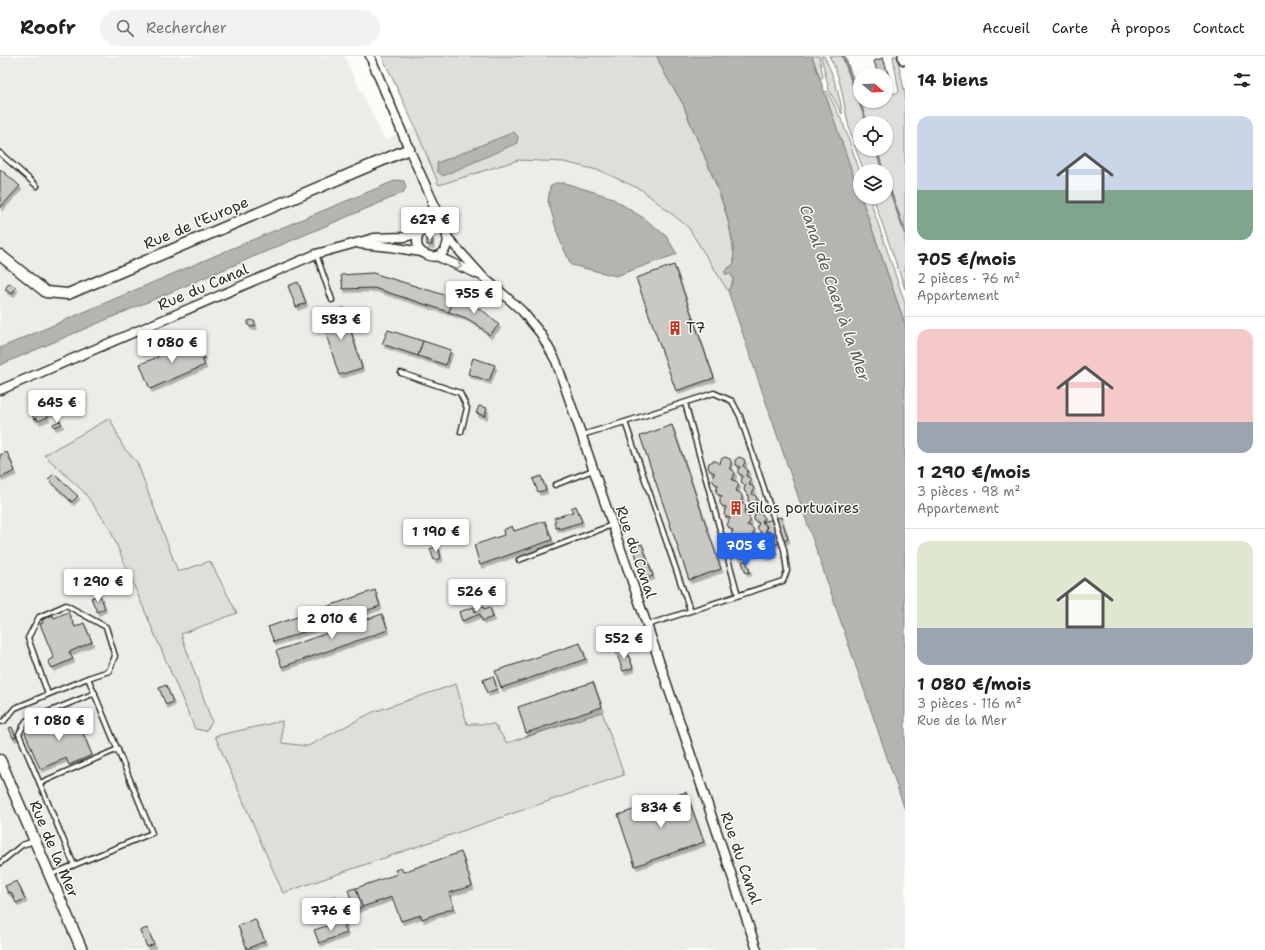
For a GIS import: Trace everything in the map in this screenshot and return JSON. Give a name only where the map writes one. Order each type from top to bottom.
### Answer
[{"type":"street","points":[[370,56],[409,149],[441,219],[446,234],[447,247],[436,256]]},
{"type":"street","name":"Rue de l'Europe","points":[[0,255],[46,292],[68,294],[409,149]]},
{"type":"street","points":[[432,200],[433,215],[427,226],[437,226],[446,234]]},
{"type":"street","name":"Rue du Canal","points":[[0,390],[316,254],[374,238],[405,237],[419,233],[427,226]]},
{"type":"street","points":[[419,233],[417,243],[421,252]]},
{"type":"street","name":"Rue du Canal","points":[[446,234],[482,276],[522,311],[541,334],[556,361],[757,950]]},
{"type":"street","name":"Rue du Canal","points":[[353,244],[391,247],[421,252],[426,255],[436,256],[482,276]]},
{"type":"street","name":"Rue de la Mer","points":[[1,766],[82,950]]},
{"type":"lane","points":[[0,153],[37,186]]},
{"type":"lane","points":[[316,254],[332,300]]},
{"type":"lane","points":[[401,373],[460,393],[467,408],[461,432]]},
{"type":"lane","points":[[582,435],[714,393],[732,401],[740,416],[784,549],[787,571],[783,581],[647,625]]},
{"type":"lane","points":[[685,403],[738,595]]},
{"type":"lane","points":[[625,422],[690,610]]},
{"type":"lane","points":[[555,485],[593,470]]},
{"type":"lane","points":[[519,560],[612,525]]},
{"type":"lane","points":[[0,722],[4,720],[15,708],[109,671],[115,656],[106,627],[66,605],[39,617],[28,638],[48,694]]},
{"type":"lane","points":[[49,875],[152,833],[88,678]]},
{"type":"lane","points":[[74,865],[19,734],[26,722],[95,693]]},
{"type":"lane","points":[[40,783],[118,749]]},
{"type":"lane","points":[[0,863],[22,845],[34,841]]},
{"type":"shaded area","points":[[0,56],[344,56],[385,140],[415,127],[439,185],[518,160],[564,162],[601,171],[642,190],[688,227],[728,291],[905,810],[905,950],[0,950]]},
{"type":"shaded area","points":[[382,56],[657,56],[665,75],[683,104],[723,203],[733,244],[734,264],[727,269],[733,279],[728,291],[688,227],[642,190],[601,171],[564,162],[518,160],[439,185],[415,127]]},
{"type":"shaded area","points":[[812,56],[819,56],[823,77],[820,79]]},
{"type":"shaded area","points":[[821,56],[824,56],[827,61],[833,76],[842,108],[842,114],[829,90]]},
{"type":"shaded area","points":[[829,56],[845,56],[853,78],[853,108],[893,108],[893,94],[899,92],[893,56],[897,56],[905,94],[905,289],[875,204],[893,204],[893,164],[861,164],[859,156],[893,156],[893,116],[853,116],[853,141],[837,73]]},
{"type":"shaded area","points":[[827,91],[843,123],[853,152],[853,156],[854,156],[857,164],[853,164],[853,175],[824,92]]},
{"type":"shaded area","points":[[863,204],[871,204],[905,303],[905,324]]},
{"type":"shaded area","points":[[110,418],[123,447],[137,462],[178,572],[210,561],[237,613],[181,634],[212,722],[206,731],[195,729],[109,527],[84,492],[44,455]]},
{"type":"shaded area","points":[[456,684],[467,724],[494,724],[507,743],[602,712],[624,775],[283,893],[215,736],[282,721],[282,743],[308,746],[373,712]]},
{"type":"water","name":"Canal de Caen à la Mer","points":[[657,56],[812,56],[853,174],[853,204],[863,204],[905,324],[905,810],[728,291],[733,277],[729,274],[725,274],[725,271],[734,264],[733,244],[723,203],[683,104],[659,63]]},
{"type":"water","points":[[514,132],[518,137],[517,143],[443,176],[437,171],[437,163]]},
{"type":"water","points":[[397,180],[404,181],[406,187],[403,193],[0,365],[0,348],[247,242]]},
{"type":"water","points":[[555,183],[565,183],[610,197],[645,219],[666,236],[677,254],[616,276],[571,265],[559,238],[548,201],[550,187]]},
{"type":"building","points":[[883,58],[886,68],[876,68],[874,61]]},
{"type":"building","points":[[0,169],[20,186],[0,208]]},
{"type":"building","points":[[427,237],[432,237],[432,245],[427,245]]},
{"type":"building","name":"T7","points":[[674,265],[714,378],[676,391],[636,278]]},
{"type":"building","points":[[373,273],[454,298],[449,312],[374,288],[343,289],[341,275]]},
{"type":"building","points":[[298,282],[306,303],[296,307],[288,286]]},
{"type":"building","points":[[9,283],[16,287],[12,294],[5,290]]},
{"type":"building","points":[[454,298],[471,304],[486,313],[499,325],[489,335],[478,325],[466,318],[449,312]]},
{"type":"building","points":[[344,308],[362,368],[339,375],[320,315]]},
{"type":"building","points":[[252,320],[255,322],[255,326],[251,327],[248,325],[248,321]]},
{"type":"building","points":[[388,330],[423,341],[418,356],[382,344]]},
{"type":"building","points":[[194,341],[200,354],[202,353],[205,358],[202,359],[205,365],[150,389],[140,364],[158,357],[155,350],[174,343],[176,348],[178,348]]},
{"type":"building","points":[[423,341],[451,350],[446,365],[418,356]]},
{"type":"building","points":[[473,358],[495,365],[489,381],[468,374]]},
{"type":"building","points":[[50,396],[56,410],[46,414],[48,417],[38,421],[37,418],[34,419],[28,405]]},
{"type":"building","points":[[479,406],[487,408],[485,416],[476,413]]},
{"type":"building","points":[[60,421],[62,424],[54,427],[53,424]]},
{"type":"building","points":[[672,425],[721,569],[689,580],[640,436]]},
{"type":"building","points":[[7,452],[15,471],[0,478],[0,455]]},
{"type":"building","name":"Silos portuaires","points":[[725,457],[730,459],[731,466],[729,468],[735,473],[732,480],[739,484],[736,491],[742,495],[742,500],[740,502],[745,505],[746,508],[744,514],[750,518],[750,522],[747,525],[752,527],[754,530],[754,533],[751,536],[753,543],[757,544],[760,548],[756,554],[749,552],[746,557],[742,558],[738,557],[736,554],[739,547],[737,541],[731,538],[733,530],[727,525],[730,518],[726,517],[724,514],[726,507],[722,506],[720,503],[722,496],[718,495],[716,491],[718,485],[714,483],[712,479],[715,473],[710,471],[708,467],[709,463],[713,461],[720,464],[721,459]]},
{"type":"building","name":"Silos portuaires","points":[[739,457],[744,459],[745,462],[743,466],[748,470],[746,476],[750,478],[751,481],[749,485],[753,486],[754,489],[752,494],[757,497],[755,504],[759,505],[760,508],[758,513],[762,514],[764,517],[762,522],[766,525],[766,532],[769,531],[776,553],[766,557],[758,534],[761,533],[757,528],[759,523],[754,520],[756,513],[752,512],[751,509],[753,505],[748,501],[749,495],[744,489],[746,485],[741,481],[743,476],[738,473],[740,467],[735,463],[735,460]]},
{"type":"building","points":[[54,474],[78,496],[72,502],[48,479]]},
{"type":"building","points":[[541,476],[546,490],[538,492],[533,479]]},
{"type":"building","points":[[576,506],[582,522],[559,529],[558,527],[556,528],[554,522],[556,521],[554,518],[573,512],[571,508]]},
{"type":"building","points":[[781,517],[788,539],[773,545],[769,531],[766,532],[767,526],[763,522]]},
{"type":"building","points":[[545,521],[552,540],[480,565],[474,545],[504,535],[503,530],[512,526],[514,531]]},
{"type":"building","points":[[642,544],[653,576],[644,579],[633,547]]},
{"type":"building","points":[[438,546],[441,558],[434,560],[430,549]]},
{"type":"building","points":[[746,561],[750,572],[746,573],[742,562]]},
{"type":"building","points":[[375,590],[380,606],[274,642],[268,627]]},
{"type":"building","points":[[100,595],[105,608],[97,612],[91,598]]},
{"type":"building","points":[[482,604],[484,609],[490,607],[493,617],[482,621],[480,614],[462,621],[459,612],[474,607],[475,612],[479,610],[477,605]]},
{"type":"building","points":[[68,612],[75,627],[84,623],[92,642],[69,652],[73,659],[52,668],[48,661],[54,658],[40,624],[43,623],[42,620],[53,615],[54,618]]},
{"type":"building","points":[[382,614],[388,630],[282,667],[276,651]]},
{"type":"building","points":[[580,643],[586,659],[501,688],[495,671]]},
{"type":"building","points":[[626,649],[633,668],[623,671],[616,652]]},
{"type":"building","points":[[493,676],[497,689],[487,693],[483,680]]},
{"type":"building","points":[[593,682],[602,707],[526,733],[518,707]]},
{"type":"building","points":[[166,685],[173,702],[166,705],[159,688]]},
{"type":"building","points":[[74,712],[92,755],[69,765],[66,758],[40,769],[25,733]]},
{"type":"building","points":[[12,727],[16,737],[13,738],[9,728]]},
{"type":"building","points":[[686,792],[704,842],[635,866],[618,815]]},
{"type":"building","points":[[461,852],[472,886],[449,893],[454,908],[422,919],[421,915],[401,921],[392,897],[362,907],[356,888],[397,874],[395,870],[401,868],[403,872]]},
{"type":"building","points":[[17,881],[25,899],[16,903],[11,892],[8,893],[5,886]]},
{"type":"building","points":[[356,888],[362,907],[355,910],[348,890]]},
{"type":"building","points":[[336,896],[339,905],[335,907],[333,901],[328,903],[326,899]]},
{"type":"building","points":[[255,919],[265,941],[247,949],[238,926]]},
{"type":"building","points":[[345,920],[346,925],[344,926],[347,933],[319,943],[314,930]]},
{"type":"building","points":[[147,928],[154,944],[147,947],[140,931]]},
{"type":"waterway","points":[[843,56],[864,116]]},
{"type":"waterway","points":[[878,156],[881,164]]},
{"type":"waterway","points":[[893,199],[905,233]]},
{"type":"place","name":"T7","points":[[675,328]]},
{"type":"place","name":"Silos portuaires","points":[[736,508]]}]
